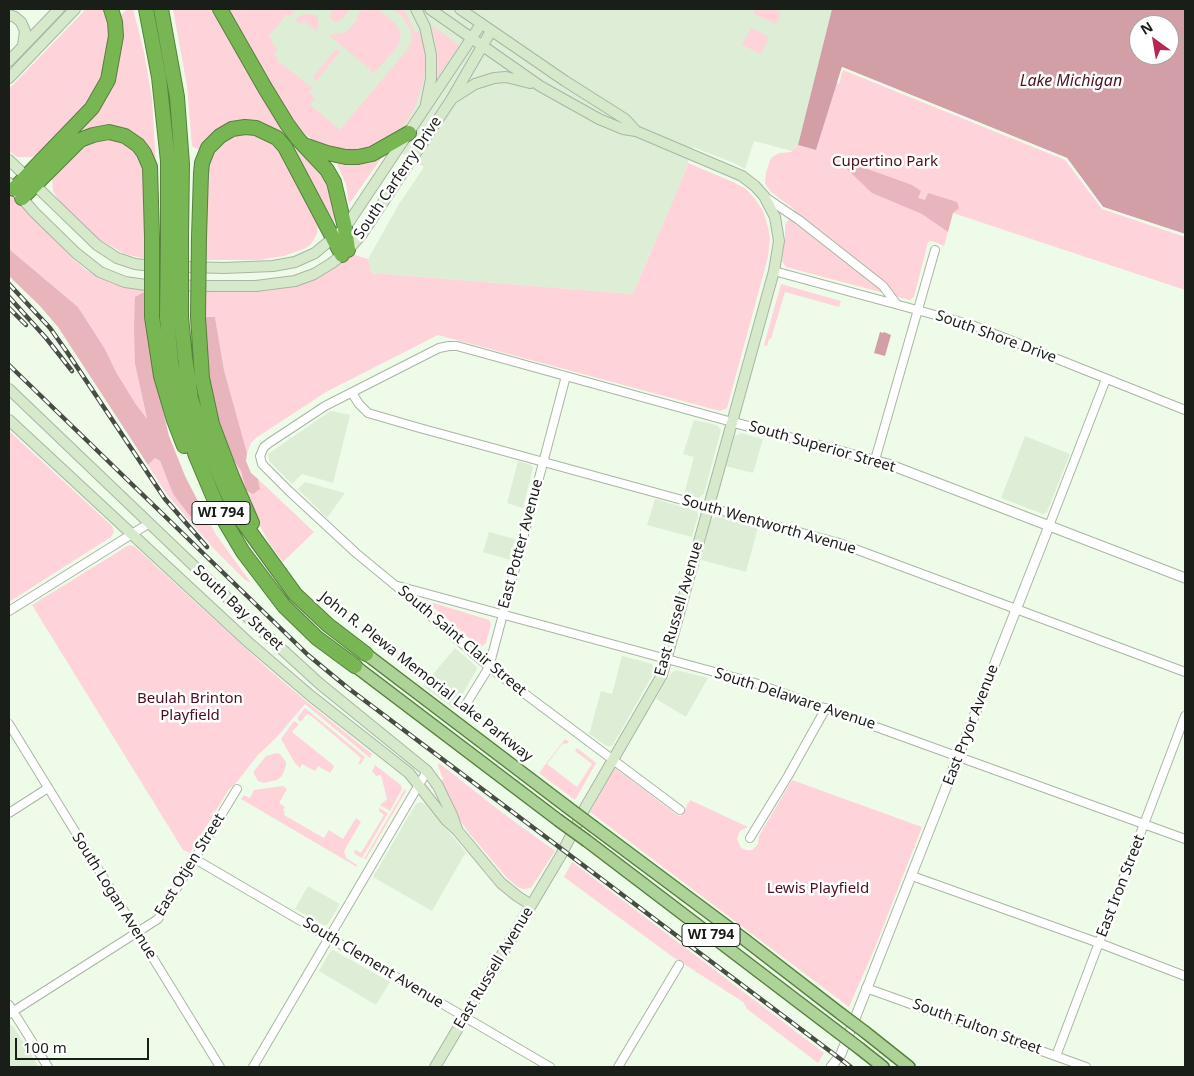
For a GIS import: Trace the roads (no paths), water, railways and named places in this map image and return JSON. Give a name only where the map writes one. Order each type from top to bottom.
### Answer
[{"type":"highway","points":[[30,181],[92,108],[108,80],[116,36],[115,22],[111,9]]},
{"type":"highway","name":"John R. Plewa Memorial Lake Parkway","points":[[162,9],[177,97],[182,164],[175,237],[174,317],[171,362],[180,406],[196,456],[221,515],[243,552],[284,606],[317,638],[354,666]]},
{"type":"highway","points":[[220,9],[282,117],[298,139],[327,170],[334,182],[346,228],[345,252]]},
{"type":"highway","name":"John R. Plewa Memorial Lake Parkway","points":[[146,10],[160,78],[175,237]]},
{"type":"highway","points":[[264,551],[232,477],[212,424],[202,378],[198,317],[199,237],[202,163],[208,148],[220,136],[232,130],[245,127],[256,128],[277,138],[285,147],[303,184],[334,238],[345,252]]},
{"type":"highway","points":[[15,190],[30,181],[80,140],[93,135],[109,132],[125,136],[138,145],[144,153],[150,167],[152,317],[161,376],[174,420],[202,487],[221,515]]},
{"type":"highway","points":[[305,146],[346,157],[358,157],[372,154],[409,134]]},
{"type":"highway","name":"John R. Plewa Memorial Lake Parkway","points":[[174,317],[184,357],[191,399],[207,447],[240,518],[295,594],[328,625],[366,654]]},
{"type":"main road","points":[[9,61],[58,9]]},
{"type":"main road","points":[[9,78],[75,9]]},
{"type":"main road","points":[[416,9],[425,27],[431,55],[431,79],[424,111]]},
{"type":"main road","points":[[430,9],[540,86],[599,119],[623,129],[636,131]]},
{"type":"main road","points":[[460,9],[565,81],[625,119],[636,131]]},
{"type":"main road","points":[[9,15],[21,22],[24,30],[23,45]]},
{"type":"main road","name":"South Carferry Drive","points":[[9,160],[97,245],[117,258],[135,264],[170,267],[273,266],[295,262],[315,253],[346,228],[481,24]]},
{"type":"main road","name":"South Carferry Drive","points":[[15,190],[76,253],[100,272],[125,282],[146,285],[275,285],[295,281],[314,274],[332,263],[362,234],[451,100],[491,31]]},
{"type":"main road","points":[[451,100],[475,84],[494,78],[518,79],[540,86]]},
{"type":"main road","name":"East Russell Avenue","points":[[435,1067],[561,855],[585,808],[662,675],[774,271],[779,241],[778,228],[775,217],[764,196],[755,186],[742,176],[636,131]]},
{"type":"main road","name":"South Bay Street","points":[[9,389],[148,524],[320,684],[427,771],[438,786],[457,830]]},
{"type":"main road","name":"South Bay Street","points":[[9,420],[248,642],[311,696],[409,773],[446,820],[457,830],[501,883],[516,896],[531,905]]},
{"type":"main road","points":[[183,582],[196,569]]},
{"type":"main road","name":"John R. Plewa Memorial Lake Parkway","points":[[366,654],[744,939],[909,1067]]},
{"type":"main road","name":"John R. Plewa Memorial Lake Parkway","points":[[354,666],[883,1067]]},
{"type":"main road","points":[[311,696],[320,684]]},
{"type":"street","points":[[764,196],[794,216],[883,286],[894,302]]},
{"type":"street","points":[[876,460],[935,250]]},
{"type":"street","name":"South Shore Drive","points":[[774,271],[894,302],[972,325],[1185,410]]},
{"type":"street","name":"South Superior Street","points":[[352,393],[439,348],[457,346],[876,460],[1185,578]]},
{"type":"street","name":"East Potter Avenue","points":[[465,706],[489,667],[566,376]]},
{"type":"street","name":"East Pryor Avenue","points":[[831,1067],[841,1054],[1106,379]]},
{"type":"street","name":"South Saint Clair Street","points":[[352,393],[325,406],[269,443],[264,447],[260,456],[262,464],[356,553],[489,667],[680,810]]},
{"type":"street","name":"South Wentworth Avenue","points":[[352,393],[358,404],[368,413],[839,543],[1185,672]]},
{"type":"street","points":[[9,611],[148,524]]},
{"type":"street","name":"South Delaware Avenue","points":[[396,586],[755,683],[1185,839]]},
{"type":"street","points":[[750,838],[788,776],[826,708]]},
{"type":"street","name":"East Iron Street","points":[[1056,1056],[1185,716]]},
{"type":"street","name":"South Logan Avenue","points":[[9,724],[220,1067]]},
{"type":"street","points":[[253,1067],[427,771]]},
{"type":"street","points":[[9,813],[48,788]]},
{"type":"street","name":"East Otjen Street","points":[[10,1011],[158,919],[237,789]]},
{"type":"street","name":"South Clement Avenue","points":[[195,859],[550,1067]]},
{"type":"street","points":[[912,876],[1185,976]]},
{"type":"street","points":[[618,1067],[679,965]]},
{"type":"street","name":"South Fulton Street","points":[[866,988],[1086,1067]]},
{"type":"street","points":[[10,1011],[48,1067]]},
{"type":"water","name":"Lake Michigan","points":[[832,9],[1185,9],[1185,234],[1103,207],[1067,158],[842,67],[816,150],[798,145]]},
{"type":"water","points":[[880,332],[891,335],[885,356],[874,353]]},
{"type":"railway","points":[[9,284],[50,328],[165,499],[207,547]]},
{"type":"railway","points":[[9,297],[46,338],[72,371]]},
{"type":"railway","points":[[9,308],[26,325]]},
{"type":"railway","points":[[9,365],[308,655],[348,688],[851,1067]]},
{"type":"park label","name":"Cupertino Park","points":[[885,162]]},
{"type":"park label","name":"Beulah Brinton Playfield","points":[[190,708]]},
{"type":"park label","name":"Lewis Playfield","points":[[818,889]]}]
